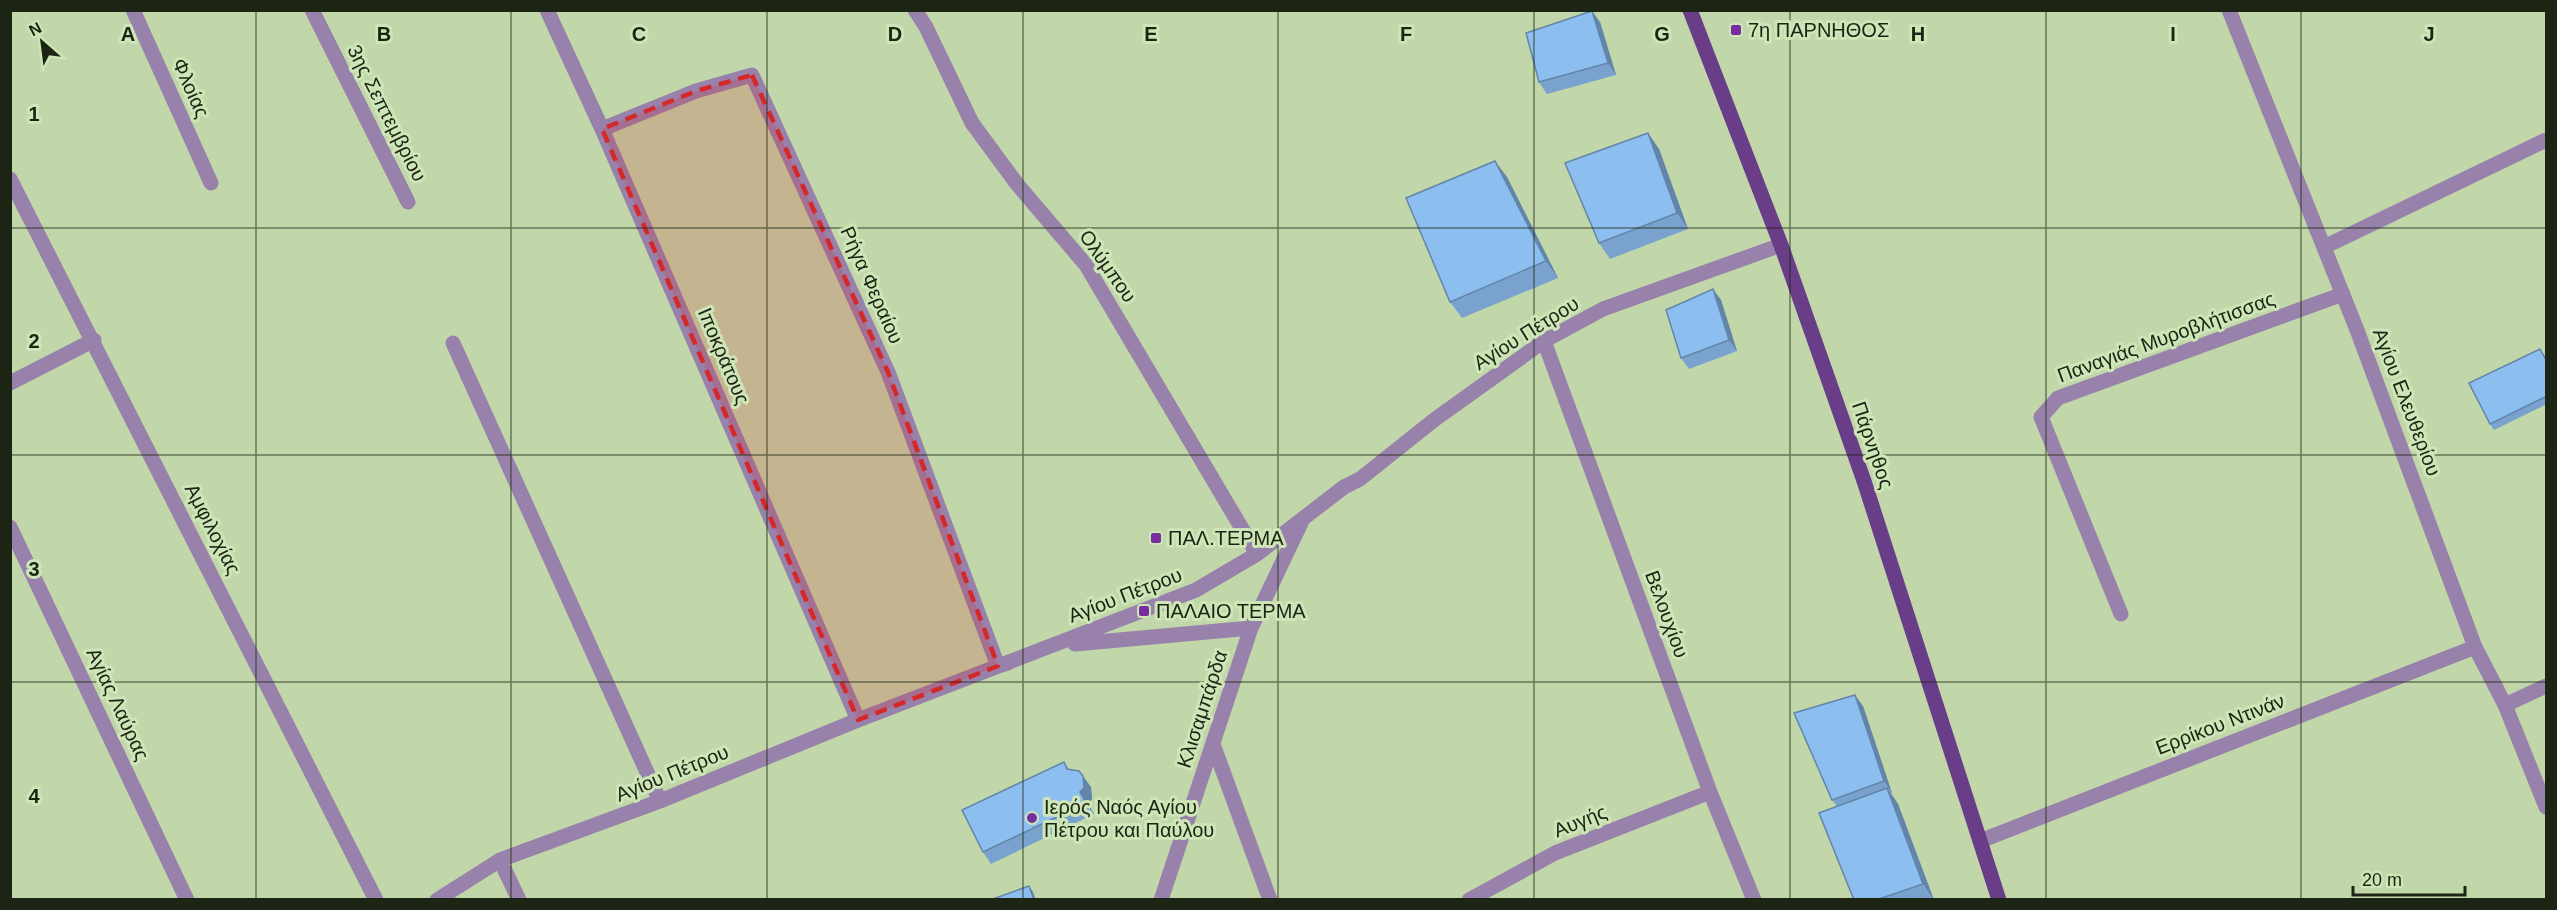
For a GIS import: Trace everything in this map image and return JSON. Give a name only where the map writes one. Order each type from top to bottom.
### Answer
[{"type":"main road","name":"Πάρνηθος","points":[[1690,10],[1781,245],[1864,481],[1999,900]]},
{"type":"street","name":"Φλοίας","points":[[133,10],[211,183]]},
{"type":"street","name":"3ης Σεπτεμβρίου","points":[[312,10],[408,201]]},
{"type":"street","name":"Ιποκράτους","points":[[547,10],[602,129],[858,720]]},
{"type":"street","name":"Ολύμπου","points":[[915,10],[926,27],[972,123],[1017,184],[1086,265],[1257,554]]},
{"type":"street","name":"Αγίου Ελευθερίου","points":[[2229,10],[2343,294],[2475,647],[2505,705],[2547,807]]},
{"type":"street","name":"Ρήγα Φεραίου","points":[[602,129],[696,91],[752,75],[888,372],[998,666]]},
{"type":"street","points":[[2324,247],[2547,140]]},
{"type":"street","name":"Αμφιλοχίας","points":[[10,179],[94,339],[376,900]]},
{"type":"street","name":"Αγίου Πέτρου","points":[[437,900],[501,860],[660,801],[858,720],[1196,590],[1257,554],[1344,487],[1360,479],[1452,407],[1544,341],[1603,309],[1781,245]]},
{"type":"street","name":"Παναγιάς Μυροβλήτισσας","points":[[2121,614],[2041,417],[2058,398],[2343,294]]},
{"type":"street","points":[[10,383],[94,339]]},
{"type":"street","name":"Βελουχίου","points":[[1544,341],[1710,792],[1754,900]]},
{"type":"street","points":[[453,343],[660,801]]},
{"type":"street","name":"Κλισαμπάρδα","points":[[1161,900],[1251,628],[1279,565],[1304,518],[1344,487]]},
{"type":"street","name":"Αγίας Λαύρας","points":[[10,527],[187,900]]},
{"type":"street","points":[[998,666],[1080,643],[1251,628]]},
{"type":"street","name":"Ερρίκου Ντινάν","points":[[1980,841],[2475,647]]},
{"type":"street","points":[[2505,705],[2547,686]]},
{"type":"street","points":[[1213,744],[1270,900]]},
{"type":"street","name":"Αυγής","points":[[1469,900],[1555,853],[1710,792]]},
{"type":"street","points":[[501,860],[519,900]]},
{"type":"highlighted area","points":[[752,75],[888,372],[998,666],[858,720],[602,129],[696,91]]},
{"type":"building","points":[[1592,11],[1608,63],[1539,82],[1526,33]]},
{"type":"building","points":[[1648,133],[1677,213],[1599,243],[1565,163]]},
{"type":"building","points":[[1495,161],[1546,261],[1450,302],[1406,198]]},
{"type":"building","points":[[1713,289],[1729,340],[1681,358],[1666,310]]},
{"type":"building","points":[[2540,349],[2547,362],[2547,396],[2490,424],[2469,383]]},
{"type":"building","points":[[1855,695],[1884,781],[1832,800],[1794,713]]},
{"type":"building","name":"Ιερός Ναός Αγίου Πέτρου και Παύλου","points":[[1064,762],[1067,769],[1079,771],[1083,776],[1084,788],[1080,792],[1086,803],[983,852],[962,810]]},
{"type":"building","points":[[1887,788],[1923,884],[1876,900],[1854,900],[1819,813]]},
{"type":"building","points":[[1029,886],[1034,900],[990,900]]},
{"type":"place","name":"7η ΠΑΡΝΗΘΟΣ","points":[[1736,30]]},
{"type":"place","name":"ΠΑΛ.ΤΕΡΜΑ","points":[[1156,538]]},
{"type":"place","name":"ΠΑΛΑΙΟ ΤΕΡΜΑ","points":[[1144,611]]},
{"type":"place","name":"Ιερός Ναός Αγίου Πέτρου και Παύλου","points":[[1032,818]]}]
